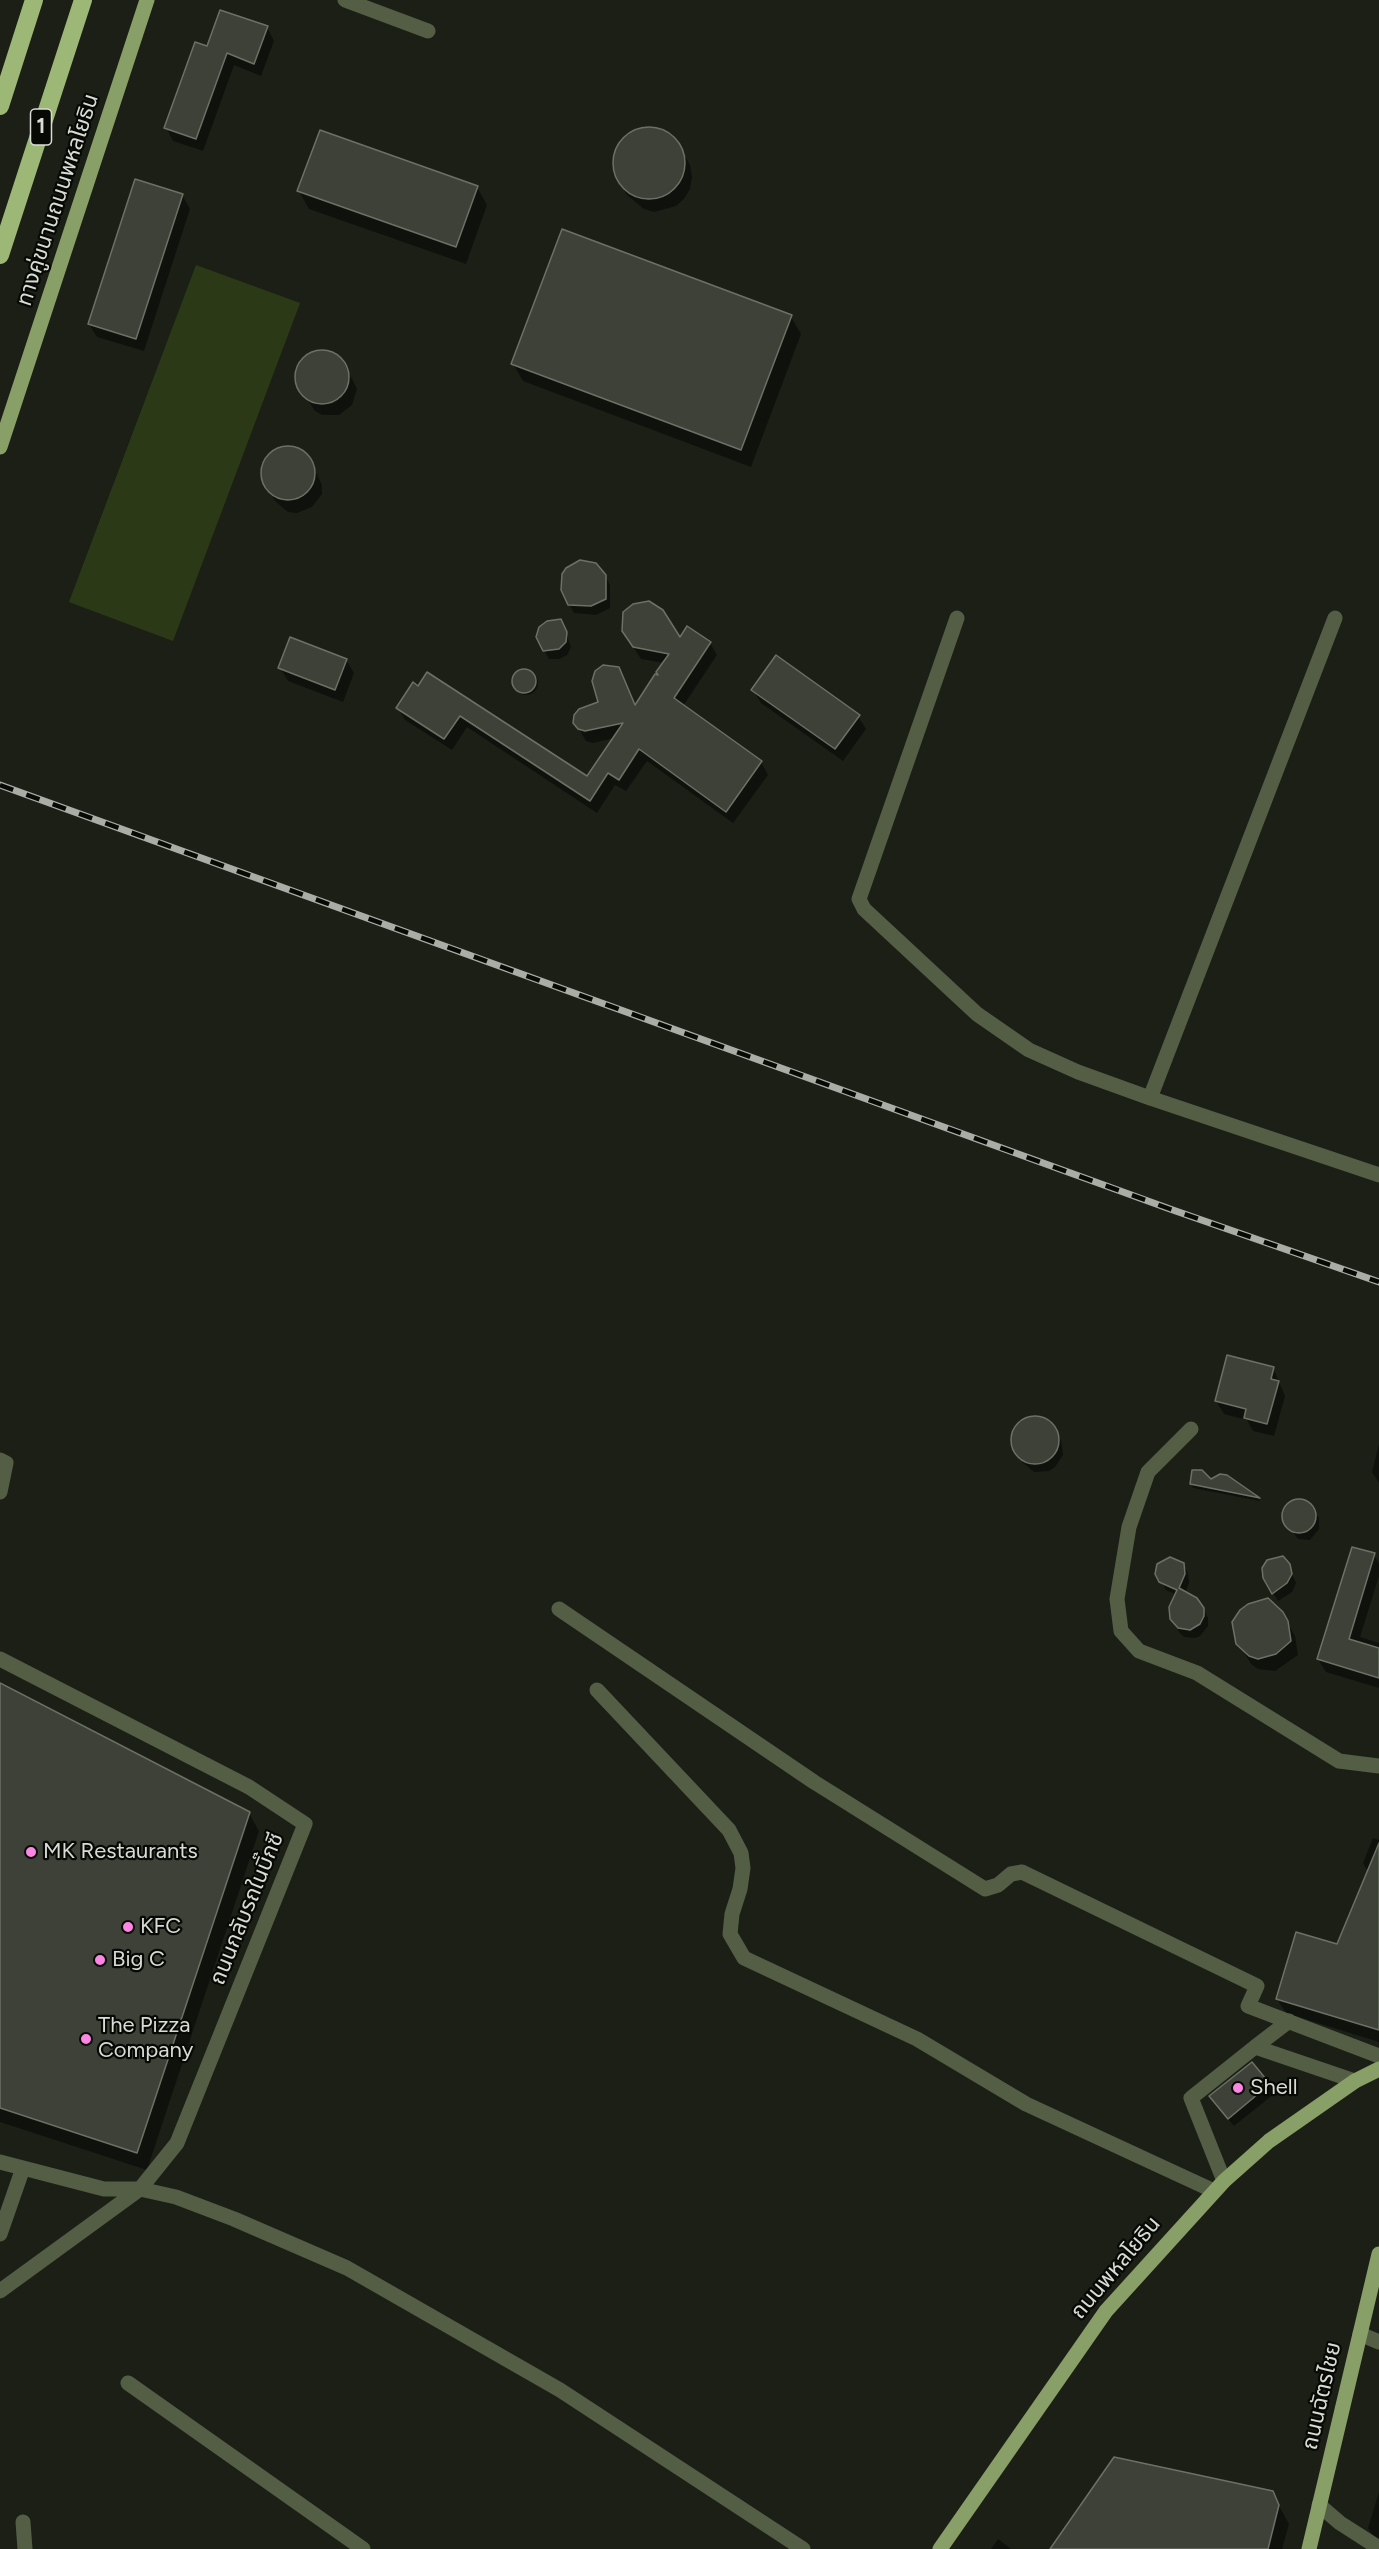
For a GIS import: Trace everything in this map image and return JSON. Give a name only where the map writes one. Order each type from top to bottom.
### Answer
[{"type":"highway","name":"1","points":[[0,106],[34,0]]},
{"type":"highway","name":"1","points":[[0,255],[83,0]]},
{"type":"main road","name":"ทางคู่ขนานถนนพหลโยธิน","points":[[0,447],[147,0]]},
{"type":"main road","name":"ถนนพหลโยธิน","points":[[940,2549],[1106,2311],[1219,2186],[1269,2141],[1354,2081],[1379,2068]]},
{"type":"main road","name":"ถนนฉัตรไชย","points":[[1309,2549],[1379,2254]]},
{"type":"street","points":[[345,0],[428,31]]},
{"type":"street","points":[[957,618],[859,899],[864,909],[977,1014],[1029,1050],[1077,1072],[1379,1175]]},
{"type":"street","points":[[1150,1098],[1335,618]]},
{"type":"street","points":[[1191,1429],[1148,1472],[1129,1527],[1117,1599],[1121,1631],[1139,1651],[1197,1673],[1339,1761],[1379,1766]]},
{"type":"street","points":[[0,1460],[6,1463],[0,1492]]},
{"type":"street","points":[[559,1608],[814,1782],[985,1889],[998,1885],[1011,1874],[1022,1872],[1257,1986],[1248,2006],[1379,2056]]},
{"type":"street","name":"ถนนกลับรถในบิ๊กซี","points":[[0,1659],[249,1787],[305,1824],[177,2143],[140,2189]]},
{"type":"street","points":[[597,1690],[729,1830],[741,1853],[743,1868],[732,1914],[730,1934],[744,1958],[917,2040],[1026,2104],[1219,2186]]},
{"type":"street","points":[[1219,2186],[1191,2098],[1289,2021]]},
{"type":"street","points":[[1255,2047],[1354,2081]]},
{"type":"street","points":[[0,2162],[104,2189],[140,2189],[176,2197],[215,2211],[346,2268],[560,2390],[803,2549]]},
{"type":"street","points":[[0,2234],[23,2168]]},
{"type":"street","points":[[0,2291],[140,2189]]},
{"type":"street","points":[[1360,2334],[1379,2342]]},
{"type":"street","points":[[128,2383],[363,2549]]},
{"type":"street","points":[[1319,2505],[1340,2523],[1379,2548]]},
{"type":"street","points":[[23,2522],[25,2549]]},
{"type":"green space","points":[[196,265],[300,303],[173,641],[69,602]]},
{"type":"building","points":[[220,10],[268,26],[254,64],[227,53],[196,139],[164,128],[195,42],[207,46]]},
{"type":"building","points":[[649,127],[669,133],[679,143],[685,163],[679,183],[669,193],[649,199],[629,193],[619,183],[613,163],[619,143],[629,133]]},
{"type":"building","points":[[320,130],[478,186],[456,247],[297,191]]},
{"type":"building","points":[[135,179],[183,194],[136,339],[88,324]]},
{"type":"building","points":[[562,229],[792,315],[741,450],[511,364]]},
{"type":"building","points":[[317,350],[327,350],[337,354],[345,362],[349,377],[345,392],[337,400],[327,404],[317,404],[307,400],[299,392],[295,382],[295,372],[299,362],[307,354]]},
{"type":"building","points":[[283,446],[293,446],[303,450],[311,458],[315,473],[311,488],[303,496],[293,500],[283,500],[273,496],[265,488],[261,478],[261,468],[265,458],[273,450]]},
{"type":"building","points":[[580,560],[596,563],[606,575],[606,599],[591,606],[568,605],[561,590],[562,574],[566,568]]},
{"type":"building","points":[[649,601],[663,610],[680,637],[687,626],[711,642],[674,698],[762,761],[726,812],[639,749],[619,780],[608,773],[590,801],[460,716],[444,739],[396,708],[413,682],[418,686],[427,672],[587,776],[623,723],[585,731],[578,729],[573,723],[574,715],[579,709],[598,702],[592,681],[595,671],[603,665],[619,667],[635,705],[655,674],[658,675],[656,672],[669,654],[633,647],[622,631],[623,612],[633,604]]},
{"type":"building","points":[[561,619],[567,632],[566,642],[559,649],[543,651],[536,637],[539,627],[547,621]]},
{"type":"building","points":[[290,637],[347,659],[335,690],[278,668]]},
{"type":"building","points":[[776,655],[860,715],[835,749],[751,690]]},
{"type":"building","points":[[524,669],[529,670],[535,676],[535,686],[529,692],[524,693],[519,692],[513,686],[512,681],[513,676],[519,670]]},
{"type":"building","points":[[1227,1355],[1274,1367],[1271,1379],[1279,1381],[1267,1424],[1244,1418],[1246,1409],[1215,1401]]},
{"type":"building","points":[[1035,1416],[1052,1423],[1059,1440],[1052,1457],[1035,1464],[1018,1457],[1011,1440],[1018,1423]]},
{"type":"building","points":[[1192,1470],[1202,1470],[1211,1479],[1220,1474],[1227,1475],[1260,1498],[1190,1484]]},
{"type":"building","points":[[1299,1499],[1311,1504],[1316,1516],[1311,1528],[1299,1533],[1287,1528],[1282,1516],[1287,1504]]},
{"type":"building","points":[[1352,1547],[1375,1553],[1349,1639],[1379,1648],[1379,1678],[1317,1659]]},
{"type":"building","points":[[1283,1556],[1290,1564],[1292,1574],[1287,1583],[1272,1594],[1263,1578],[1262,1568],[1267,1560]]},
{"type":"building","points":[[1170,1557],[1184,1563],[1185,1574],[1179,1588],[1197,1598],[1204,1608],[1204,1616],[1200,1624],[1190,1630],[1178,1628],[1170,1619],[1169,1607],[1177,1590],[1159,1582],[1155,1574],[1157,1564]]},
{"type":"building","points":[[1268,1598],[1283,1612],[1288,1621],[1291,1641],[1276,1654],[1258,1659],[1249,1656],[1236,1644],[1232,1622],[1240,1610],[1248,1604]]},
{"type":"building","name":"Big C","points":[[0,1683],[250,1812],[137,2153],[0,2108]]},
{"type":"building","points":[[1379,1843],[1379,2030],[1276,1999],[1296,1932],[1337,1944]]},
{"type":"building","name":"Shell","points":[[1252,2062],[1270,2084],[1228,2119],[1209,2096]]},
{"type":"building","points":[[1114,2457],[1273,2491],[1279,2505],[1268,2549],[1050,2549]]},
{"type":"railway","points":[[0,785],[1170,1209],[1379,1282]]},
{"type":"place","name":"MK Restaurants","points":[[31,1852]]},
{"type":"place","name":"KFC","points":[[128,1927]]},
{"type":"place","name":"Big C","points":[[100,1960]]},
{"type":"place","name":"The Pizza Company","points":[[86,2039]]},
{"type":"place","name":"Shell","points":[[1238,2088]]}]
